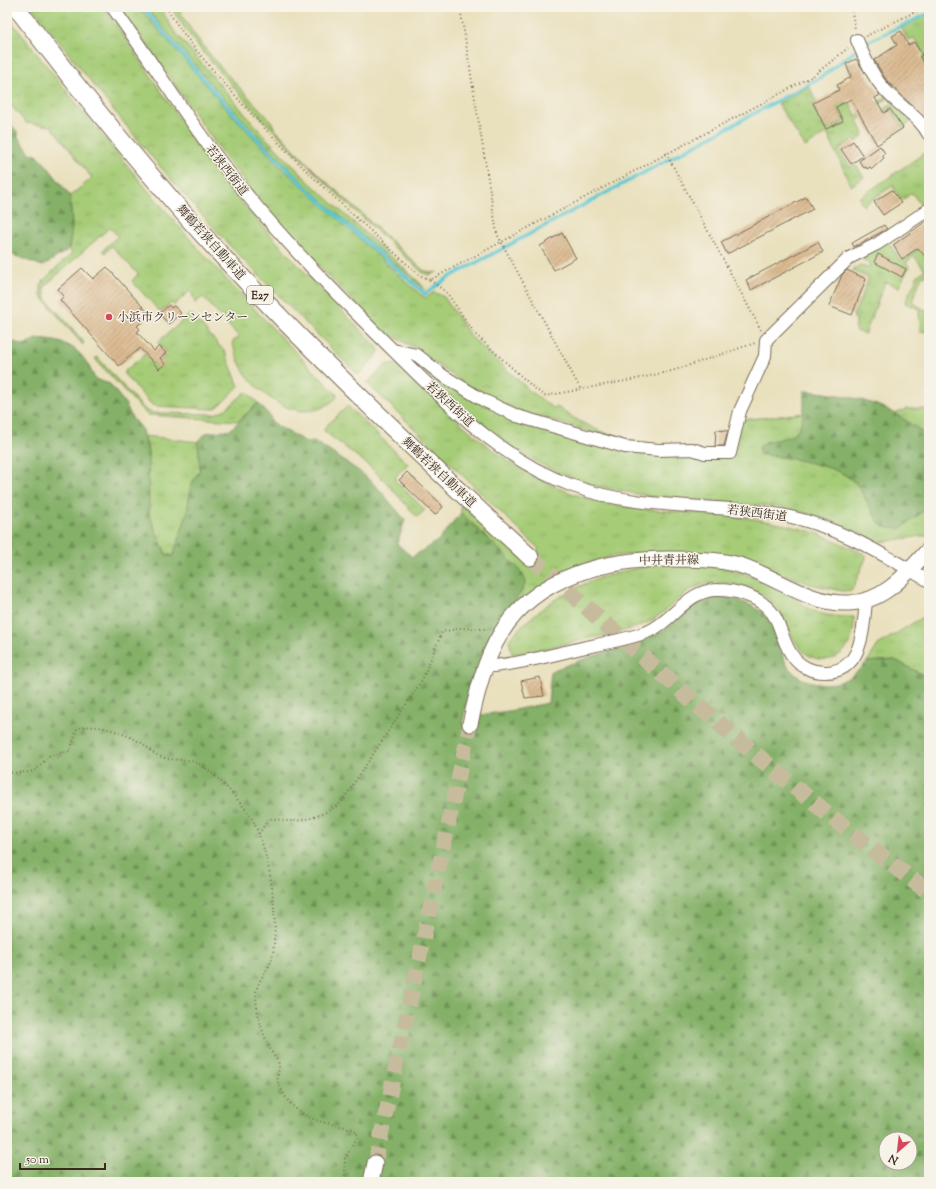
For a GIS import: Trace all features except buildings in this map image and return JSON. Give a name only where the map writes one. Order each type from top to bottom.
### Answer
[{"type":"highway","name":"舞鶴若狭自動車道","points":[[16,7],[124,143],[224,257],[382,419],[530,557]]},
{"type":"main road","name":"中井青井線","points":[[470,724],[485,667],[502,633],[527,604],[560,581],[598,566],[636,560],[685,559],[728,562],[751,568],[813,598],[834,603],[850,603],[866,601],[883,593],[900,582],[929,549]]},
{"type":"main road","points":[[371,1182],[374,1163]]},
{"type":"street","name":"若狭西街道","points":[[112,7],[202,137],[244,192],[300,257],[458,413],[494,444],[533,468],[572,486],[594,493],[634,502],[758,511],[808,521],[856,541],[929,581]]},
{"type":"street","points":[[857,40],[863,56],[882,87],[917,118],[929,135]]},
{"type":"street","points":[[393,350],[417,355],[442,375],[483,400],[517,416],[625,447],[653,450],[692,448],[705,454],[730,453],[740,411],[765,356],[766,340],[849,258],[877,244],[929,210]]},
{"type":"street","points":[[485,667],[518,664],[647,632],[668,619],[688,600],[702,593],[717,590],[732,591],[760,601],[769,608],[775,617],[786,648],[795,660],[805,667],[815,671],[834,671],[846,666],[854,658],[860,645],[866,601]]},
{"type":"path","points":[[166,7],[178,28],[269,134],[311,176],[419,275],[430,280],[447,293],[476,334],[544,396],[580,388],[642,378],[675,370],[766,340],[666,153]]},
{"type":"path","points":[[460,7],[497,234],[580,388]]},
{"type":"path","points":[[851,7],[857,40]]},
{"type":"path","points":[[430,280],[813,76],[857,40],[925,7]]},
{"type":"path","points":[[259,834],[268,818],[289,821],[307,819],[321,815],[342,803],[422,680],[442,632],[461,628],[496,629],[502,633]]},
{"type":"path","points":[[7,773],[30,772],[36,769],[49,756],[70,751],[75,732],[81,727],[102,728],[134,739],[152,752],[169,760],[182,760],[200,764],[237,800],[249,815],[259,834],[268,869],[273,908],[274,937],[272,959],[256,988],[259,1019],[278,1063],[277,1077],[286,1097],[304,1115],[314,1121],[353,1129],[357,1132],[357,1138],[346,1159],[345,1182]]},
{"type":"green space","points":[[32,7],[103,7],[215,169],[293,260],[379,350],[378,354],[358,375],[264,281],[207,221],[130,131]]},
{"type":"green space","points":[[120,7],[139,7],[224,106],[281,167],[420,294],[426,298],[434,292],[444,297],[471,337],[529,390],[553,408],[557,407],[592,428],[628,440],[656,445],[627,443],[549,419],[519,413],[485,397],[421,354],[417,349],[383,331],[332,280],[274,217],[227,160]]},
{"type":"green space","points":[[146,7],[160,7],[174,31],[265,137],[307,180],[421,284],[425,290],[336,213],[285,164],[214,87]]},
{"type":"green space","points":[[171,7],[178,7],[196,37],[220,67],[271,121],[275,129],[316,172],[423,270],[432,273],[437,272],[430,275],[422,272],[350,206],[304,161],[259,115],[210,61],[193,40]]},
{"type":"green space","points":[[929,14],[929,69],[922,58],[925,56],[914,38],[908,40],[901,28]]},
{"type":"green space","points":[[7,16],[110,144],[217,269],[338,396],[326,405],[314,410],[301,411],[289,408],[276,402],[265,394],[246,374],[240,363],[232,342],[239,337],[203,297],[195,303],[191,290],[174,305],[171,303],[160,312],[132,281],[138,274],[112,246],[105,253],[103,250],[118,236],[110,227],[44,288],[46,299],[83,341],[83,345],[41,296],[41,286],[44,280],[72,253],[69,249],[72,227],[70,196],[92,178],[51,126],[26,123],[7,101]]},
{"type":"green space","points":[[809,86],[816,101],[812,103],[825,130],[844,121],[833,100],[839,94],[845,104],[849,102],[857,116],[886,97],[888,98],[857,121],[864,133],[860,139],[856,142],[854,139],[839,149],[850,167],[855,164],[864,177],[851,186],[827,133],[805,147],[778,104]]},
{"type":"green space","points":[[893,104],[912,121],[903,128],[890,108],[870,121],[869,120],[889,105]]},
{"type":"green space","points":[[7,120],[18,133],[18,137],[31,154],[37,155],[70,196],[72,227],[69,249],[43,266],[7,253]]},
{"type":"green space","points":[[929,150],[929,204],[923,208],[912,193],[902,200],[892,186],[863,206],[859,198]]},
{"type":"green space","points":[[929,238],[929,276],[922,275],[912,302],[925,310],[929,309],[929,331],[920,332],[919,309],[905,303],[918,275],[925,270],[914,256],[906,262],[909,267],[899,287],[885,282],[865,334],[856,331],[856,319],[853,317],[869,278],[852,270],[860,265],[867,268],[871,264],[862,259],[861,255],[887,241],[901,261],[926,244]]},
{"type":"green space","points":[[189,315],[192,315],[225,352],[239,386],[214,409],[155,406],[151,404],[125,375],[125,371],[145,354],[155,365],[168,354],[158,342]]},
{"type":"green space","points":[[36,339],[47,340],[65,344],[73,348],[85,360],[95,379],[110,384],[126,405],[133,420],[141,427],[148,452],[149,515],[166,554],[173,556],[187,514],[191,485],[200,470],[198,442],[206,433],[230,430],[258,403],[270,416],[271,421],[306,442],[314,441],[359,471],[378,488],[405,520],[397,544],[412,557],[439,540],[461,513],[520,570],[526,581],[522,590],[489,641],[477,667],[468,694],[463,725],[477,728],[479,715],[548,703],[551,671],[648,638],[671,625],[694,606],[711,598],[721,597],[733,599],[750,605],[762,612],[769,621],[775,633],[781,653],[787,665],[793,673],[805,680],[826,684],[840,682],[854,674],[867,662],[895,660],[929,678],[929,1182],[7,1182],[7,345],[14,342],[24,345]]},
{"type":"green space","points":[[97,357],[144,409],[152,413],[215,414],[226,409],[246,392],[258,403],[238,421],[147,415],[95,359]]},
{"type":"green space","points":[[387,364],[401,365],[443,407],[486,444],[533,476],[560,489],[589,499],[620,506],[651,510],[715,514],[781,524],[819,534],[866,555],[852,590],[843,591],[810,584],[750,562],[665,553],[633,554],[610,557],[577,566],[490,639],[509,607],[523,590],[520,570],[461,513],[461,504],[528,561],[539,549],[367,383]]},
{"type":"green space","points":[[424,366],[440,378],[602,445],[734,456],[741,420],[804,413],[799,428],[795,432],[786,438],[765,442],[760,454],[808,462],[832,469],[843,474],[854,482],[866,500],[929,507],[929,535],[880,542],[827,519],[781,507],[652,497],[587,484],[544,466],[500,440],[476,420],[419,367]]},
{"type":"green space","points":[[804,391],[839,395],[875,404],[896,414],[929,437],[929,507],[900,529],[883,527],[858,486],[846,475],[823,466],[760,454],[759,447],[769,442],[789,436],[799,427],[802,421],[804,407]]},
{"type":"green space","points":[[348,406],[408,464],[397,475],[395,480],[425,510],[417,517],[385,481],[367,464],[324,431],[325,427]]},
{"type":"green space","points":[[906,409],[929,409],[929,437],[895,414]]},
{"type":"green space","points":[[145,436],[198,442],[200,470],[191,485],[187,514],[173,556],[166,554],[149,515],[148,452]]},
{"type":"green space","points":[[660,565],[717,567],[750,576],[784,591],[808,609],[831,616],[854,617],[851,638],[847,647],[835,657],[830,659],[819,659],[810,656],[802,651],[792,636],[779,610],[769,599],[759,593],[743,587],[732,584],[715,583],[702,585],[691,590],[664,612],[642,625],[549,648],[512,654],[509,640],[512,636],[544,607],[561,596],[598,579],[617,573]]},
{"type":"green space","points":[[929,613],[929,678],[895,660],[867,662],[878,645]]},
{"type":"waterway","points":[[143,7],[211,88],[265,147],[318,199],[425,294],[446,279],[820,78],[867,42],[929,13]]},
{"type":"tunnel","points":[[530,557],[676,686],[776,771],[877,853],[929,892]]},
{"type":"tunnel","points":[[375,1163],[470,724]]},
{"type":"place","name":"小浜市クリーンセンター","points":[[109,317]]}]
